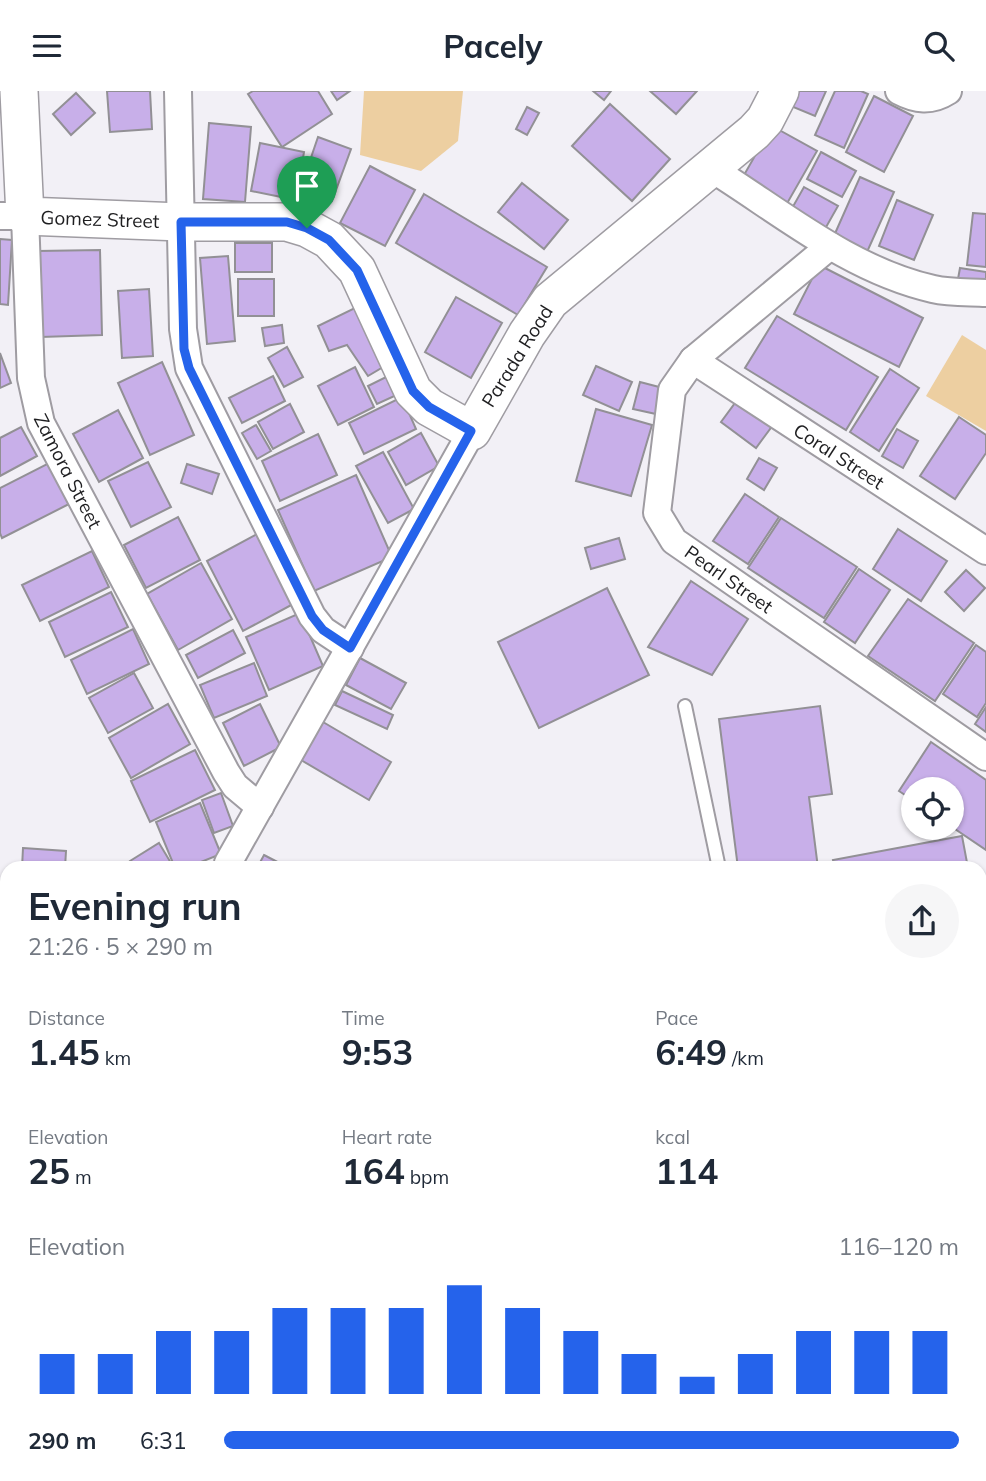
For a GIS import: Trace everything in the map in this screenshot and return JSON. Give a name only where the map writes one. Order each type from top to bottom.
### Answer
[{"type":"street","name":"Zamora Street","points":[[19,91],[13,216],[30,378],[41,423],[226,772],[235,786],[260,807]]},
{"type":"street","points":[[178,91],[184,349],[189,368],[312,616],[323,630],[350,648]]},
{"type":"street","name":"Parada Road","points":[[229,861],[527,334],[550,302],[765,120],[780,91]]},
{"type":"street","points":[[899,91],[926,100],[948,91]]},
{"type":"street","points":[[709,167],[830,246],[893,276],[934,290],[986,293]]},
{"type":"street","name":"Gomez Street","points":[[13,216],[181,222],[287,222],[307,228],[329,240],[357,270],[413,391],[429,407],[471,431]]},
{"type":"street","name":"Pearl Street","points":[[830,246],[692,361],[672,390],[657,513],[674,541],[986,757]]},
{"type":"street","name":"Coral Street","points":[[692,361],[986,551]]},
{"type":"lane","points":[[685,706],[718,861]]},
{"type":"shaded area","points":[[364,91],[463,91],[458,141],[421,171],[360,155]]},
{"type":"shaded area","points":[[962,335],[986,350],[986,431],[926,396]]},
{"type":"building","points":[[107,91],[150,91],[152,129],[110,132]]},
{"type":"building","points":[[253,91],[318,91],[332,114],[282,147],[248,94]]},
{"type":"building","points":[[331,91],[350,91],[337,100]]},
{"type":"building","points":[[593,91],[611,91],[604,100]]},
{"type":"building","points":[[650,91],[697,91],[676,114]]},
{"type":"building","points":[[791,91],[826,91],[815,116],[786,104]]},
{"type":"building","points":[[835,91],[861,91],[868,94],[844,148],[815,135]]},
{"type":"building","points":[[76,93],[95,113],[71,135],[53,114]]},
{"type":"building","points":[[874,96],[913,116],[884,172],[846,152]]},
{"type":"building","points":[[610,104],[670,159],[632,201],[572,146]]},
{"type":"building","points":[[527,107],[539,113],[527,135],[516,129]]},
{"type":"building","points":[[209,123],[251,127],[245,202],[203,199]]},
{"type":"building","points":[[772,126],[817,151],[785,207],[740,182]]},
{"type":"building","points":[[318,137],[351,149],[332,201],[300,190]]},
{"type":"building","points":[[260,143],[304,152],[296,200],[251,191]]},
{"type":"building","points":[[821,152],[856,171],[842,197],[807,179]]},
{"type":"building","points":[[370,166],[415,190],[385,246],[340,223]]},
{"type":"building","points":[[860,177],[894,192],[867,252],[833,238]]},
{"type":"building","points":[[522,183],[568,220],[544,249],[498,212]]},
{"type":"building","points":[[804,187],[838,206],[825,229],[791,210]]},
{"type":"building","points":[[424,194],[547,267],[518,315],[396,243]]},
{"type":"building","points":[[897,200],[933,215],[914,260],[879,246]]},
{"type":"building","points":[[973,213],[986,214],[986,267],[967,265]]},
{"type":"building","points":[[0,239],[12,240],[8,305],[0,304]]},
{"type":"building","points":[[235,243],[272,243],[272,272],[235,272]]},
{"type":"building","points":[[100,250],[102,335],[41,337],[38,251]]},
{"type":"building","points":[[228,256],[235,341],[207,344],[200,258]]},
{"type":"building","points":[[819,265],[923,318],[899,367],[794,314]]},
{"type":"building","points":[[960,268],[986,272],[986,283],[958,279]]},
{"type":"building","points":[[238,279],[274,279],[274,316],[238,316]]},
{"type":"building","points":[[149,289],[153,356],[122,358],[118,291]]},
{"type":"building","points":[[456,297],[502,323],[471,378],[425,352]]},
{"type":"building","points":[[361,305],[388,364],[368,376],[347,345],[329,351],[318,326]]},
{"type":"building","points":[[777,316],[878,377],[846,430],[745,368]]},
{"type":"building","points":[[282,325],[284,343],[265,346],[262,328]]},
{"type":"building","points":[[287,347],[303,377],[284,387],[268,358]]},
{"type":"building","points":[[0,353],[11,383],[0,388]]},
{"type":"building","points":[[162,362],[194,435],[150,455],[118,383]]},
{"type":"building","points":[[596,366],[632,382],[619,411],[583,395]]},
{"type":"building","points":[[355,367],[374,407],[338,425],[318,386]]},
{"type":"building","points":[[890,369],[919,388],[879,451],[850,432]]},
{"type":"building","points":[[392,374],[401,393],[377,404],[368,386]]},
{"type":"building","points":[[273,376],[285,401],[242,423],[229,398]]},
{"type":"building","points":[[640,382],[663,388],[656,414],[633,409]]},
{"type":"building","points":[[402,397],[416,429],[364,454],[349,423]]},
{"type":"building","points":[[738,399],[773,425],[756,448],[721,422]]},
{"type":"building","points":[[290,404],[304,432],[273,449],[258,422]]},
{"type":"building","points":[[596,409],[652,425],[631,496],[576,481]]},
{"type":"building","points":[[118,410],[143,458],[99,482],[73,434]]},
{"type":"building","points":[[959,417],[986,435],[986,453],[955,499],[920,476]]},
{"type":"building","points":[[256,425],[271,451],[257,459],[242,433]]},
{"type":"building","points":[[21,427],[37,456],[0,476],[0,438]]},
{"type":"building","points":[[897,429],[918,441],[903,468],[882,456]]},
{"type":"building","points":[[421,433],[439,466],[406,485],[388,452]]},
{"type":"building","points":[[318,434],[337,475],[280,501],[262,461]]},
{"type":"building","points":[[383,452],[414,509],[388,523],[356,466]]},
{"type":"building","points":[[759,458],[777,468],[764,490],[747,479]]},
{"type":"building","points":[[53,461],[73,502],[2,538],[0,488]]},
{"type":"building","points":[[148,462],[171,507],[131,527],[108,481]]},
{"type":"building","points":[[187,464],[219,474],[212,494],[181,483]]},
{"type":"building","points":[[356,475],[392,557],[314,591],[278,510]]},
{"type":"building","points":[[745,494],[779,517],[748,564],[713,541]]},
{"type":"building","points":[[178,517],[200,560],[146,588],[124,545]]},
{"type":"building","points":[[781,518],[857,567],[824,618],[748,568]]},
{"type":"building","points":[[898,529],[947,561],[921,601],[873,569]]},
{"type":"building","points":[[259,533],[295,603],[243,631],[207,561]]},
{"type":"building","points":[[619,538],[625,559],[591,569],[585,548]]},
{"type":"building","points":[[92,551],[109,587],[40,621],[22,585]]},
{"type":"building","points":[[201,563],[232,619],[178,650],[147,594]]},
{"type":"building","points":[[859,569],[890,590],[855,643],[824,622]]},
{"type":"building","points":[[966,570],[985,588],[964,611],[945,592]]},
{"type":"building","points":[[691,581],[748,619],[712,675],[648,647]]},
{"type":"building","points":[[607,588],[649,675],[539,728],[498,642]]},
{"type":"building","points":[[111,592],[128,627],[65,657],[49,622]]},
{"type":"building","points":[[908,599],[974,643],[935,701],[868,656]]},
{"type":"building","points":[[300,613],[323,666],[269,690],[246,637]]},
{"type":"building","points":[[133,629],[149,664],[87,694],[71,660]]},
{"type":"building","points":[[233,630],[245,653],[198,678],[186,655]]},
{"type":"building","points":[[976,645],[986,652],[986,703],[977,717],[943,694]]},
{"type":"building","points":[[360,658],[406,683],[391,709],[346,685]]},
{"type":"building","points":[[254,663],[267,696],[214,718],[200,685]]},
{"type":"building","points":[[134,673],[153,708],[108,733],[89,698]]},
{"type":"building","points":[[342,691],[393,715],[387,729],[335,705]]},
{"type":"building","points":[[168,704],[190,744],[131,778],[109,738]]},
{"type":"building","points":[[260,704],[281,747],[244,766],[223,723]]},
{"type":"building","points":[[820,706],[832,794],[809,797],[817,861],[737,861],[719,719]]},
{"type":"building","points":[[986,707],[986,732],[975,724]]},
{"type":"building","points":[[323,722],[391,762],[369,800],[301,760]]},
{"type":"building","points":[[931,742],[986,780],[986,850],[964,835],[964,777],[908,777]]},
{"type":"building","points":[[195,750],[215,790],[150,822],[131,781]]},
{"type":"building","points":[[221,793],[233,826],[214,833],[202,800]]},
{"type":"building","points":[[200,803],[221,854],[204,861],[172,861],[156,822]]},
{"type":"building","points":[[940,840],[963,840],[967,861],[833,861]]},
{"type":"building","points":[[159,843],[170,861],[130,861]]},
{"type":"building","points":[[23,848],[66,851],[65,861],[22,861]]},
{"type":"building","points":[[264,855],[276,861],[261,861]]},
{"type":"route","points":[[181,222],[287,222],[307,228],[329,240],[357,270],[413,391],[429,407],[471,431],[350,648],[323,630],[312,616],[197,387],[184,349],[181,222]]}]
